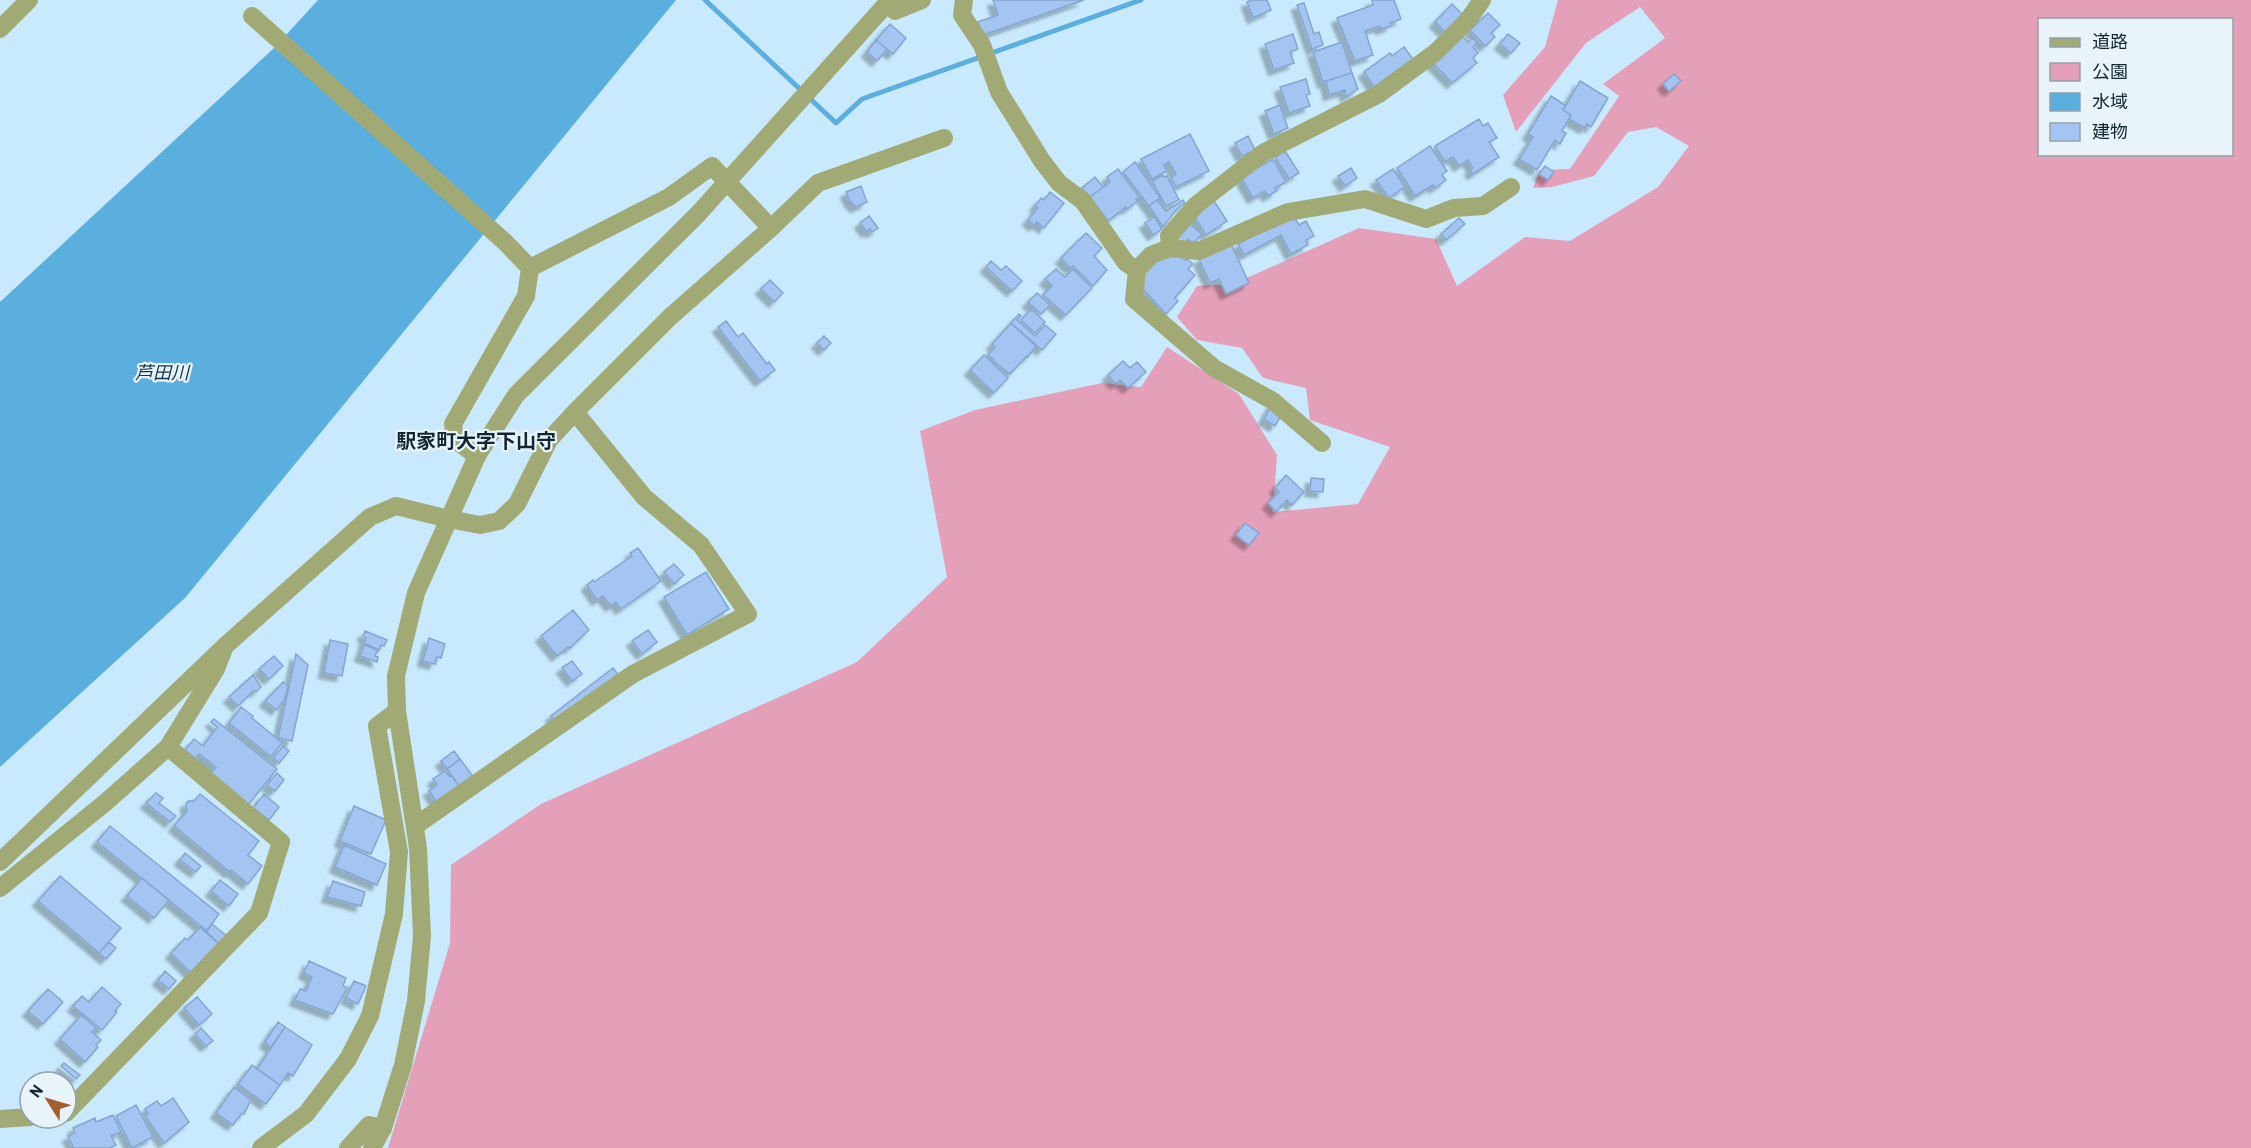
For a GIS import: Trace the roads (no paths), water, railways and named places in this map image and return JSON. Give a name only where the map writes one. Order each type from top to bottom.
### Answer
[{"type":"street","points":[[0,29],[29,0]]},
{"type":"street","points":[[372,1148],[383,1128],[403,1065],[417,1001],[422,936],[415,826],[397,711],[396,676],[416,593],[477,456],[516,395],[698,214],[888,2],[895,11],[922,0]]},
{"type":"street","points":[[964,0],[962,15],[982,45],[999,92],[1042,161],[1059,183],[1083,201],[1126,263],[1137,270]]},
{"type":"street","points":[[1170,248],[1169,236],[1196,205],[1263,153],[1379,94],[1436,52],[1468,20],[1482,0]]},
{"type":"street","points":[[252,16],[505,242],[530,268]]},
{"type":"street","points":[[0,862],[225,646],[370,517],[396,506],[480,525],[499,521],[517,504],[549,440],[575,412],[670,317],[771,228],[818,183],[944,138]]},
{"type":"street","points":[[530,268],[669,197],[712,166],[771,228]]},
{"type":"street","points":[[1322,443],[1273,401],[1214,368],[1134,299],[1137,270],[1151,255],[1170,248],[1199,251],[1288,212],[1365,199],[1426,219],[1454,208],[1483,206],[1511,187]]},
{"type":"street","points":[[477,456],[455,440],[453,424],[526,296],[530,268]]},
{"type":"street","points":[[415,826],[633,674],[748,614],[701,545],[644,497],[575,412]]},
{"type":"street","points":[[0,888],[106,802],[168,747],[216,669],[225,646]]},
{"type":"street","points":[[261,1148],[306,1114],[348,1059],[370,1016],[394,914],[399,852],[377,726],[397,711]]},
{"type":"street","points":[[78,1101],[259,913],[281,842],[168,747]]},
{"type":"street","points":[[0,1119],[18,1118]]},
{"type":"street","points":[[348,1148],[369,1125],[383,1128]]},
{"type":"water","name":"芦田川","points":[[318,0],[676,0],[185,598],[0,767],[0,302],[274,48]]},
{"type":"waterway","points":[[705,0],[836,123],[862,99],[1141,0]]},
{"type":"district","name":"駅家町大字下山守","points":[[476,440]]}]
